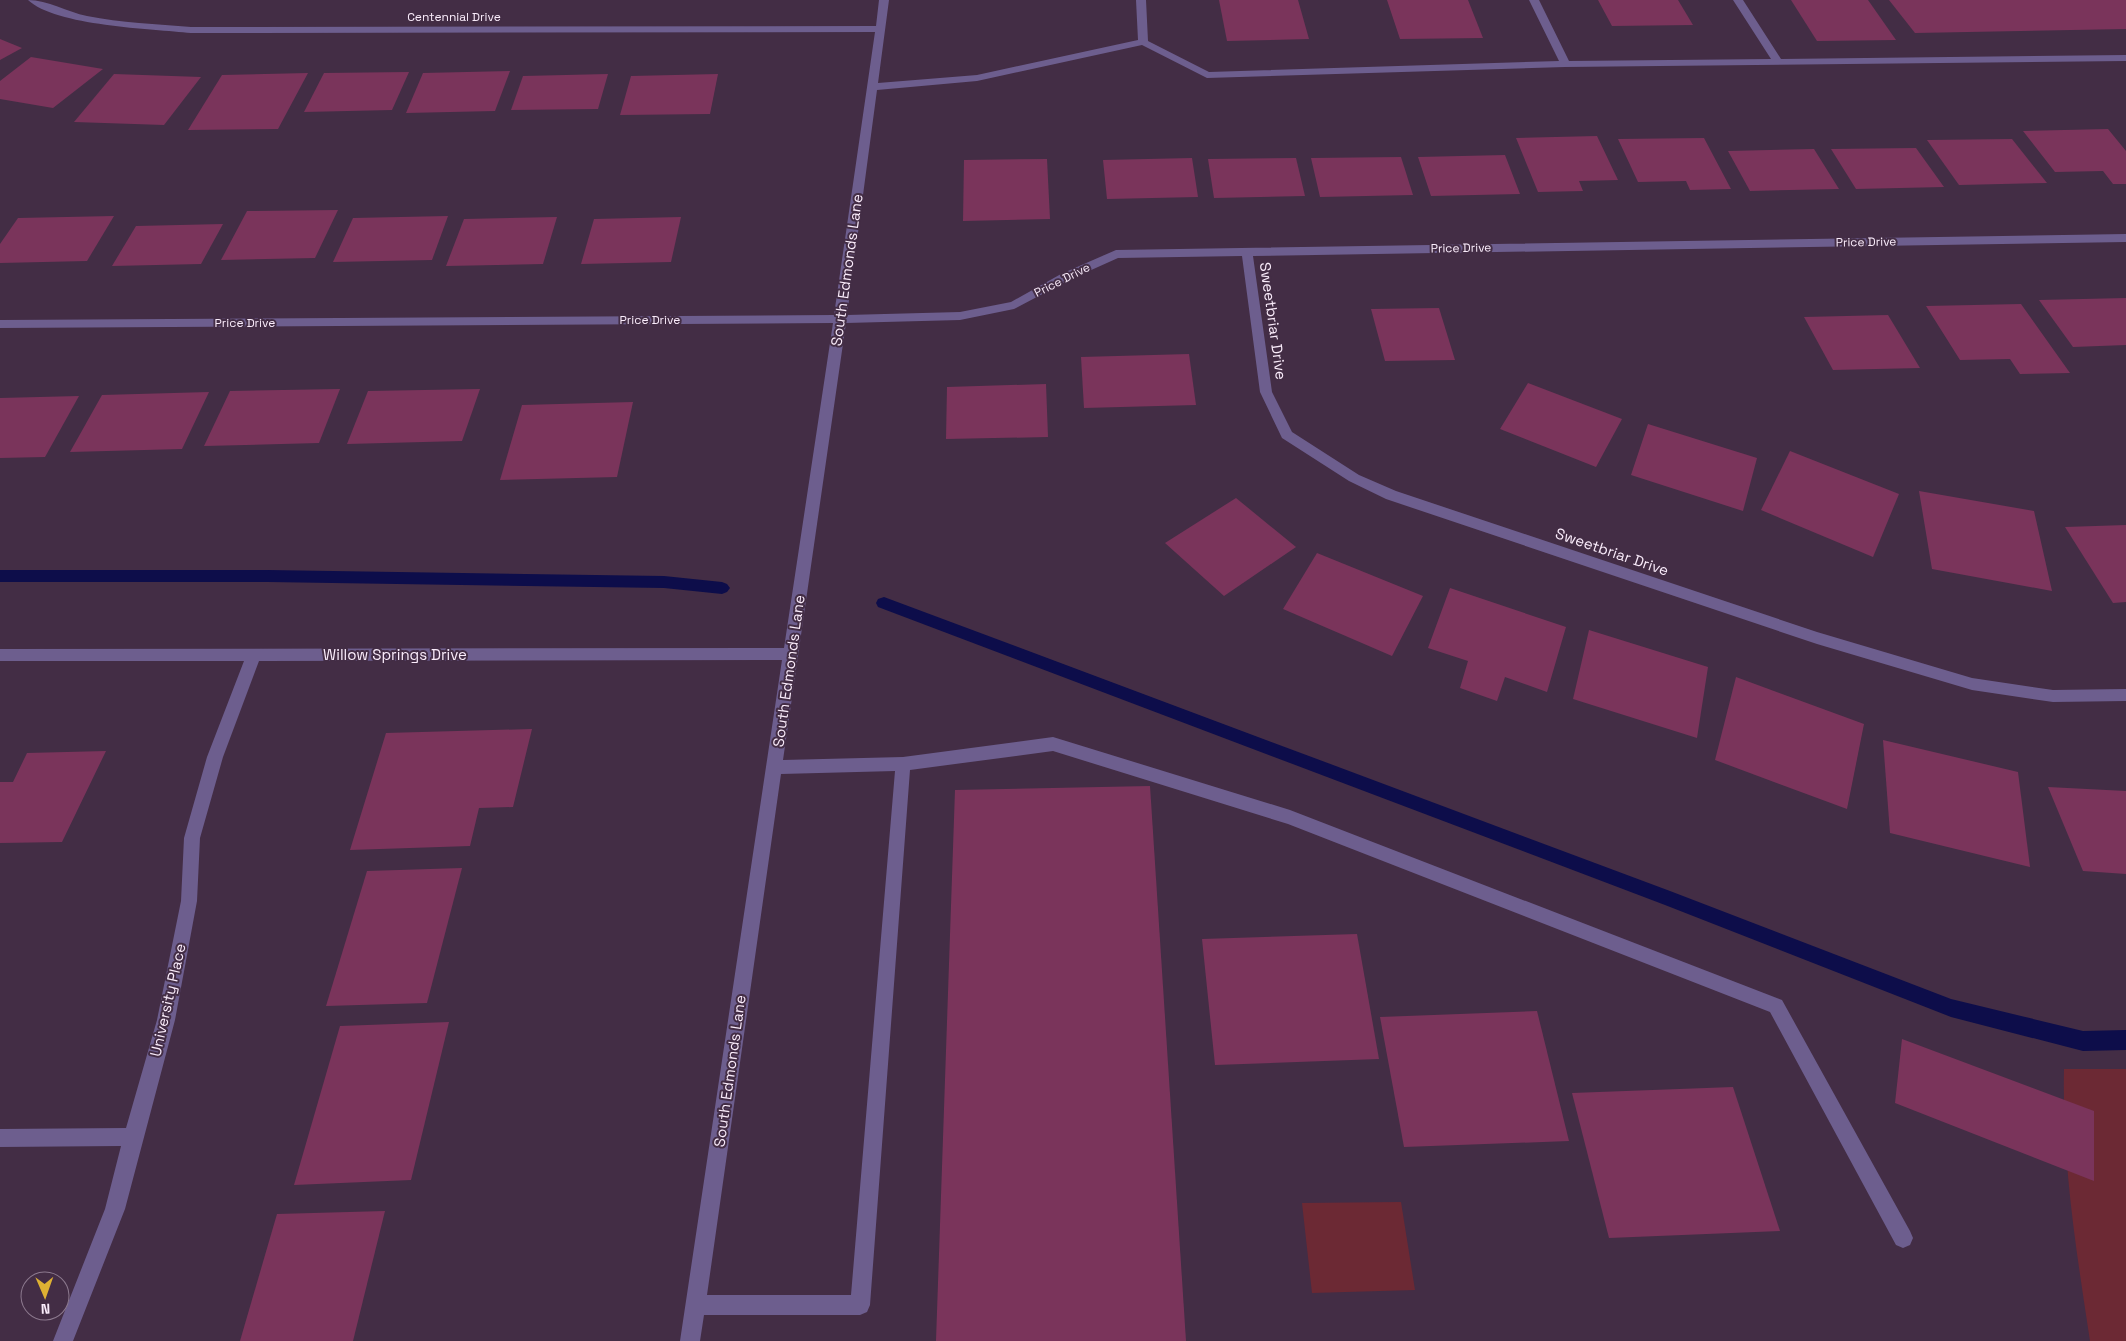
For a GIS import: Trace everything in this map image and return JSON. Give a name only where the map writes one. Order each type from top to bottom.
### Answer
[{"type":"street","name":"Centennial Drive","points":[[32,0],[48,9],[92,19],[191,30],[880,29]]},
{"type":"street","name":"South Edmonds Lane","points":[[690,1341],[840,319],[884,0]]},
{"type":"street","points":[[1141,0],[1143,42]]},
{"type":"street","points":[[1534,0],[1565,64]]},
{"type":"street","points":[[1738,0],[1778,62]]},
{"type":"street","points":[[872,87],[977,78],[1143,42],[1207,75],[1565,64],[2126,58]]},
{"type":"street","name":"Price Drive","points":[[0,324],[840,319],[960,316],[1014,305],[1065,276],[1116,254],[2126,238]]},
{"type":"street","name":"Sweetbriar Drive","points":[[1247,251],[1266,392],[1270,401],[1287,435],[1354,478],[1392,495],[1817,638],[1972,684],[2054,696],[2126,695]]},
{"type":"street","name":"Willow Springs Drive","points":[[0,655],[791,654]]},
{"type":"street","name":"University Place","points":[[63,1341],[116,1209],[133,1137],[166,1020],[189,900],[192,838],[215,756],[254,656]]},
{"type":"street","points":[[774,767],[903,764],[1053,744],[1290,817],[1776,1006],[1902,1238]]},
{"type":"street","points":[[695,1305],[860,1305],[903,764]]},
{"type":"street","points":[[0,1138],[133,1137]]},
{"type":"shaded area","points":[[2064,1069],[2126,1069],[2126,1341],[2090,1341],[2071,1205],[2065,1138]]},
{"type":"shaded area","points":[[1401,1202],[1415,1290],[1312,1293],[1302,1203]]},
{"type":"building","points":[[1219,0],[1298,0],[1309,39],[1227,41]]},
{"type":"building","points":[[1387,0],[1468,0],[1483,38],[1400,39]]},
{"type":"building","points":[[1598,0],[1678,0],[1693,25],[1612,26]]},
{"type":"building","points":[[1791,0],[1868,0],[1896,40],[1817,41]]},
{"type":"building","points":[[1889,0],[2126,0],[2126,29],[1915,33]]},
{"type":"building","points":[[0,39],[22,48],[0,60]]},
{"type":"building","points":[[31,57],[103,69],[53,108],[0,99],[0,81]]},
{"type":"building","points":[[510,71],[495,111],[406,113],[423,73]]},
{"type":"building","points":[[409,72],[392,110],[304,112],[324,73]]},
{"type":"building","points":[[308,73],[278,129],[188,130],[222,75]]},
{"type":"building","points":[[114,74],[201,77],[164,125],[74,122]]},
{"type":"building","points":[[608,74],[598,109],[511,110],[523,76]]},
{"type":"building","points":[[718,74],[710,114],[620,115],[631,76]]},
{"type":"building","points":[[2108,129],[2126,151],[2126,184],[2113,184],[2103,171],[2055,172],[2023,131]]},
{"type":"building","points":[[1597,136],[1618,180],[1579,181],[1583,191],[1538,192],[1516,138]]},
{"type":"building","points":[[1704,138],[1731,189],[1690,190],[1686,181],[1638,182],[1618,139]]},
{"type":"building","points":[[2012,139],[2047,183],[1959,185],[1927,140]]},
{"type":"building","points":[[1916,148],[1944,187],[1856,189],[1831,149]]},
{"type":"building","points":[[1814,149],[1839,189],[1750,191],[1728,151]]},
{"type":"building","points":[[1505,155],[1520,194],[1431,196],[1418,157]]},
{"type":"building","points":[[1401,157],[1413,195],[1320,197],[1311,158]]},
{"type":"building","points":[[1192,158],[1198,197],[1107,199],[1103,160]]},
{"type":"building","points":[[1296,158],[1305,196],[1214,198],[1208,159]]},
{"type":"building","points":[[1047,159],[1050,219],[963,221],[964,160]]},
{"type":"building","points":[[338,210],[315,258],[221,260],[247,211]]},
{"type":"building","points":[[114,216],[87,261],[0,263],[0,244],[18,218]]},
{"type":"building","points":[[448,216],[432,260],[333,262],[353,218]]},
{"type":"building","points":[[557,217],[543,264],[446,266],[464,219]]},
{"type":"building","points":[[681,217],[671,262],[581,264],[594,219]]},
{"type":"building","points":[[223,224],[201,264],[112,266],[136,226]]},
{"type":"building","points":[[2126,298],[2126,345],[2073,347],[2039,300]]},
{"type":"building","points":[[2021,304],[2070,373],[2020,374],[2010,359],[1960,360],[1926,306]]},
{"type":"building","points":[[1439,308],[1455,360],[1385,361],[1371,309]]},
{"type":"building","points":[[1888,315],[1920,368],[1833,370],[1804,317]]},
{"type":"building","points":[[1189,354],[1196,405],[1084,408],[1081,357]]},
{"type":"building","points":[[1528,383],[1622,419],[1596,467],[1500,429]]},
{"type":"building","points":[[1046,384],[1048,437],[946,439],[947,387]]},
{"type":"building","points":[[340,389],[319,443],[204,446],[230,391]]},
{"type":"building","points":[[480,389],[462,441],[347,444],[368,391]]},
{"type":"building","points":[[209,392],[182,449],[70,452],[102,395]]},
{"type":"building","points":[[79,396],[45,457],[0,458],[0,398]]},
{"type":"building","points":[[633,402],[617,477],[500,480],[522,405]]},
{"type":"building","points":[[1648,424],[1757,458],[1743,511],[1631,475]]},
{"type":"building","points":[[1790,451],[1899,494],[1873,557],[1761,510]]},
{"type":"building","points":[[1919,491],[2034,511],[2052,591],[1932,569]]},
{"type":"building","points":[[1236,498],[1296,547],[1224,596],[1165,543]]},
{"type":"building","points":[[2126,525],[2126,602],[2113,603],[2065,527]]},
{"type":"building","points":[[1317,553],[1423,596],[1392,656],[1283,609]]},
{"type":"building","points":[[1450,588],[1566,627],[1547,692],[1505,677],[1497,701],[1460,688],[1468,661],[1428,648]]},
{"type":"building","points":[[1589,630],[1708,667],[1697,738],[1573,699]]},
{"type":"building","points":[[1736,677],[1864,724],[1847,809],[1715,760]]},
{"type":"building","points":[[532,729],[513,807],[479,808],[470,846],[350,850],[386,733]]},
{"type":"building","points":[[1883,740],[2018,772],[2030,867],[1890,833]]},
{"type":"building","points":[[106,751],[62,842],[0,843],[0,782],[13,782],[27,753]]},
{"type":"building","points":[[1150,786],[1186,1341],[936,1341],[955,790]]},
{"type":"building","points":[[2048,787],[2126,791],[2126,874],[2083,871]]},
{"type":"building","points":[[462,868],[427,1003],[326,1006],[367,871]]},
{"type":"building","points":[[1357,934],[1379,1059],[1215,1065],[1202,939]]},
{"type":"building","points":[[1537,1011],[1569,1141],[1404,1147],[1380,1017]]},
{"type":"building","points":[[449,1022],[411,1180],[294,1185],[340,1026]]},
{"type":"building","points":[[1902,1039],[2094,1111],[2094,1181],[1895,1103]]},
{"type":"building","points":[[1733,1087],[1780,1231],[1609,1238],[1572,1093]]},
{"type":"building","points":[[385,1211],[353,1341],[240,1341],[277,1214]]},
{"type":"waterway","points":[[0,576],[268,576],[664,582],[722,588]]},
{"type":"waterway","points":[[884,603],[1670,899],[1951,1008],[2083,1041],[2126,1040]]}]
